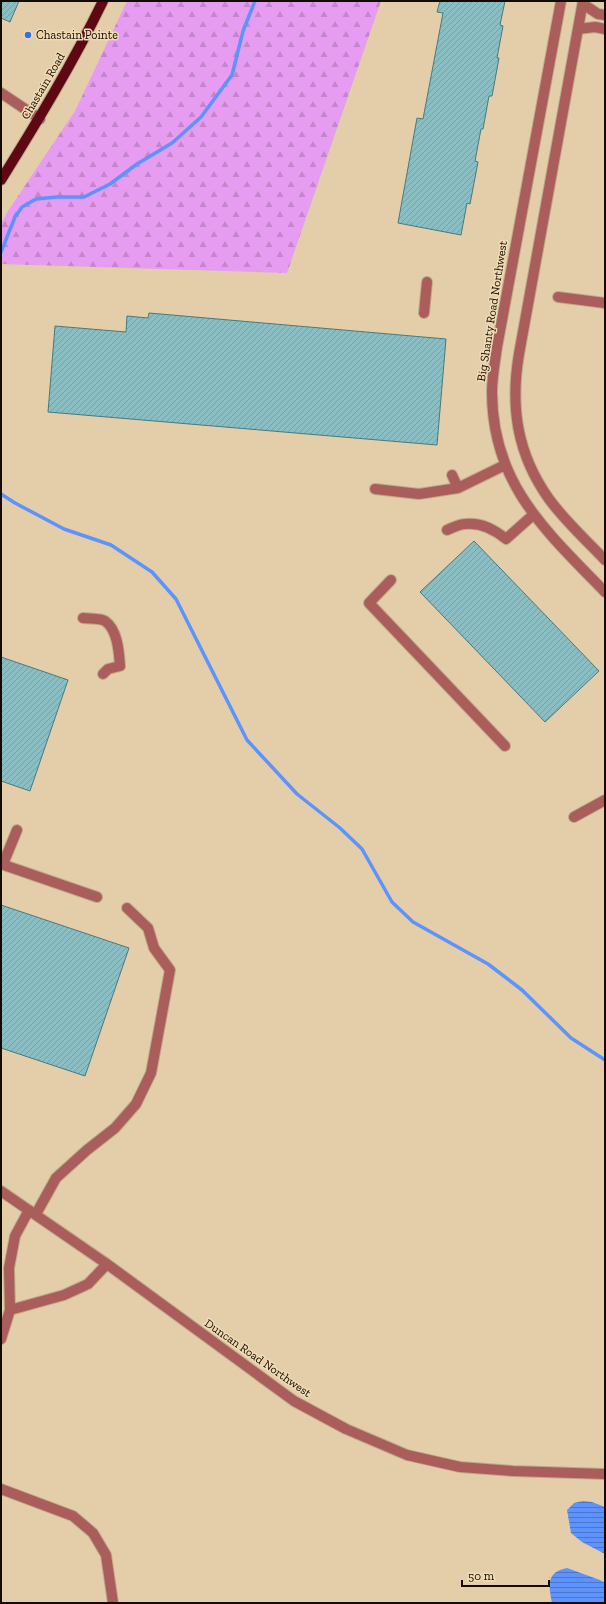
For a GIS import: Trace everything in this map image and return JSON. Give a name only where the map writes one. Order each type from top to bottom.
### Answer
[{"type":"main road","name":"Chastain Road","points":[[1,180],[40,119],[81,45],[103,1]]},
{"type":"street","name":"Big Shanty Road Northwest","points":[[561,1],[494,368],[492,392],[496,434],[505,465],[518,491],[533,515],[605,592]]},
{"type":"street","points":[[605,15],[598,14],[583,2],[519,354],[515,377],[514,398],[516,421],[520,439],[528,462],[538,481],[549,499],[564,517],[605,560]]},
{"type":"street","points":[[578,29],[595,27],[605,29]]},
{"type":"street","points":[[1,93],[40,119]]},
{"type":"street","points":[[424,313],[427,282]]},
{"type":"street","points":[[558,297],[605,303]]},
{"type":"street","points":[[375,489],[419,494],[458,488],[505,465]]},
{"type":"street","points":[[452,475],[458,488]]},
{"type":"street","points":[[447,530],[464,524],[482,525],[494,529],[506,539],[533,515]]},
{"type":"street","points":[[391,580],[369,603],[505,746]]},
{"type":"street","points":[[82,618],[104,621],[112,628],[116,640],[120,666],[108,669],[103,674]]},
{"type":"street","points":[[574,817],[605,800]]},
{"type":"street","points":[[17,830],[2,864],[97,897]]},
{"type":"street","points":[[1,1339],[10,1310],[9,1268],[15,1236],[56,1178],[87,1150],[115,1128],[136,1104],[151,1074],[170,970],[154,948],[148,928],[127,908]]},
{"type":"street","name":"Duncan Road Northwest","points":[[1,1191],[107,1264],[294,1402],[346,1429],[407,1455],[460,1467],[513,1471],[605,1474]]},
{"type":"street","points":[[10,1310],[64,1294],[88,1284],[107,1264]]},
{"type":"street","points":[[1,1489],[72,1516],[93,1533],[106,1555],[113,1603]]},
{"type":"green space","points":[[127,1],[381,1],[287,273],[1,264],[1,224],[8,211],[75,111]]},
{"type":"water","points":[[583,1501],[592,1502],[605,1507],[605,1554],[582,1542],[571,1533],[567,1510],[574,1503]]},
{"type":"water","points":[[567,1568],[605,1583],[605,1603],[552,1603],[550,1581],[555,1573]]},
{"type":"building","points":[[1,1],[19,1],[10,22],[1,18]]},
{"type":"building","points":[[440,1],[505,1],[500,25],[503,26],[497,58],[499,58],[492,96],[489,96],[483,129],[481,129],[475,161],[478,162],[470,204],[467,203],[461,235],[398,223],[417,118],[423,119],[443,13],[437,12]]},
{"type":"building","points":[[149,313],[446,339],[437,445],[48,412],[55,326],[126,332],[127,316],[148,318]]},
{"type":"building","points":[[474,541],[599,671],[545,722],[420,592]]},
{"type":"building","points":[[1,657],[68,680],[30,791],[1,781]]},
{"type":"building","points":[[1,905],[129,948],[85,1076],[1,1048]]},
{"type":"waterway","points":[[1,252],[15,217],[22,207],[36,199],[84,197],[110,184],[137,164],[172,143],[201,117],[232,75],[243,31],[255,1]]},
{"type":"waterway","points":[[1,494],[64,529],[111,545],[152,572],[176,599],[247,740],[297,794],[340,828],[362,849],[392,902],[413,922],[488,964],[522,990],[571,1038],[605,1060]]},
{"type":"place","name":"Chastain Pointe","points":[[28,35]]}]
